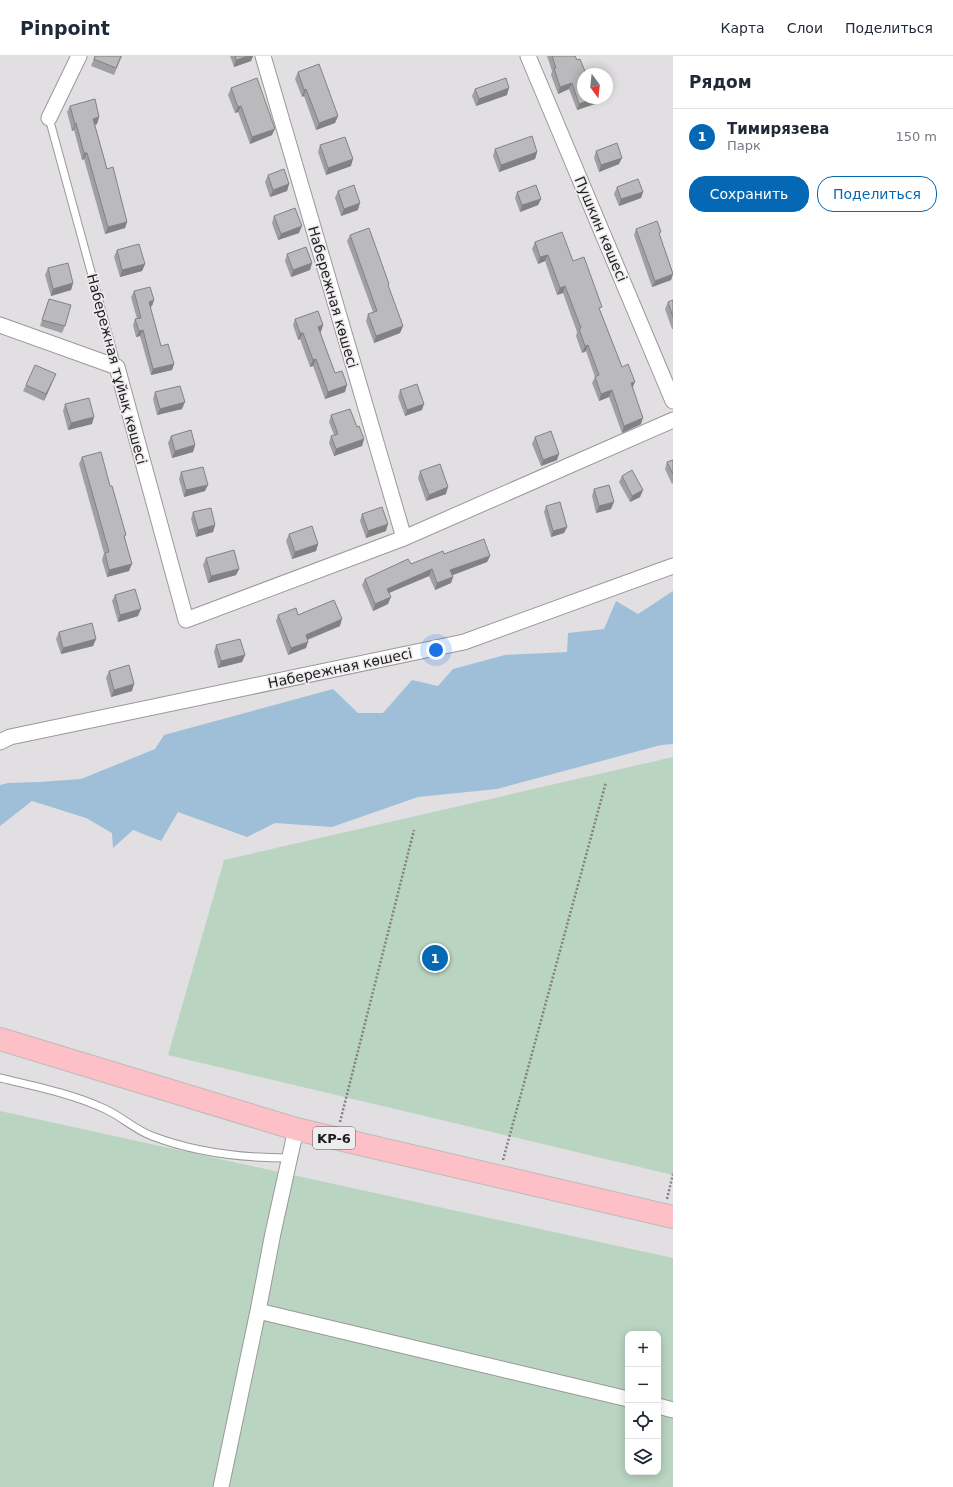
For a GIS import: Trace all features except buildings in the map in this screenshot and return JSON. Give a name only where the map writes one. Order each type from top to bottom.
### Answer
[{"type":"highway","name":"KP-6","points":[[0,1039],[296,1129],[668,1216]]},
{"type":"street","points":[[49,118],[78,56]]},
{"type":"street","name":"Набережная көшесі","points":[[263,56],[404,538]]},
{"type":"street","name":"Пушкин көшесі","points":[[528,56],[673,401]]},
{"type":"street","points":[[0,325],[117,367]]},
{"type":"street","name":"Набережная тұйық көшесі","points":[[117,367],[186,620],[404,538]]},
{"type":"street","points":[[404,538],[673,420]]},
{"type":"street","name":"Набережная көшесі","points":[[0,742],[10,737],[464,642],[673,566]]},
{"type":"street","points":[[221,1487],[296,1129]]},
{"type":"street","points":[[258,1311],[625,1398]]},
{"type":"street","points":[[661,1407],[673,1410]]},
{"type":"lane","name":"Набережная тұйық көшесі","points":[[49,118],[117,367]]},
{"type":"lane","points":[[0,1078],[50,1089],[98,1106],[150,1136],[208,1153],[254,1158],[289,1158]]},
{"type":"path","points":[[498,1176],[606,782]]},
{"type":"path","points":[[336,1138],[414,830]]},
{"type":"path","points":[[668,1216],[673,1174]]},
{"type":"green space","points":[[673,757],[673,1175],[168,1055],[224,860]]},
{"type":"green space","points":[[0,1111],[673,1258],[673,1487],[0,1487]]},
{"type":"water","points":[[673,591],[673,744],[661,745],[497,789],[418,797],[332,827],[275,823],[247,837],[178,812],[161,841],[133,830],[113,848],[112,833],[86,818],[32,801],[0,826],[0,785],[8,783],[81,779],[155,749],[164,735],[333,689],[358,713],[383,713],[412,680],[438,686],[453,669],[505,655],[567,652],[568,633],[604,629],[616,601],[638,614]]},
{"type":"place","name":"Тимирязева","points":[[435,958]]}]
